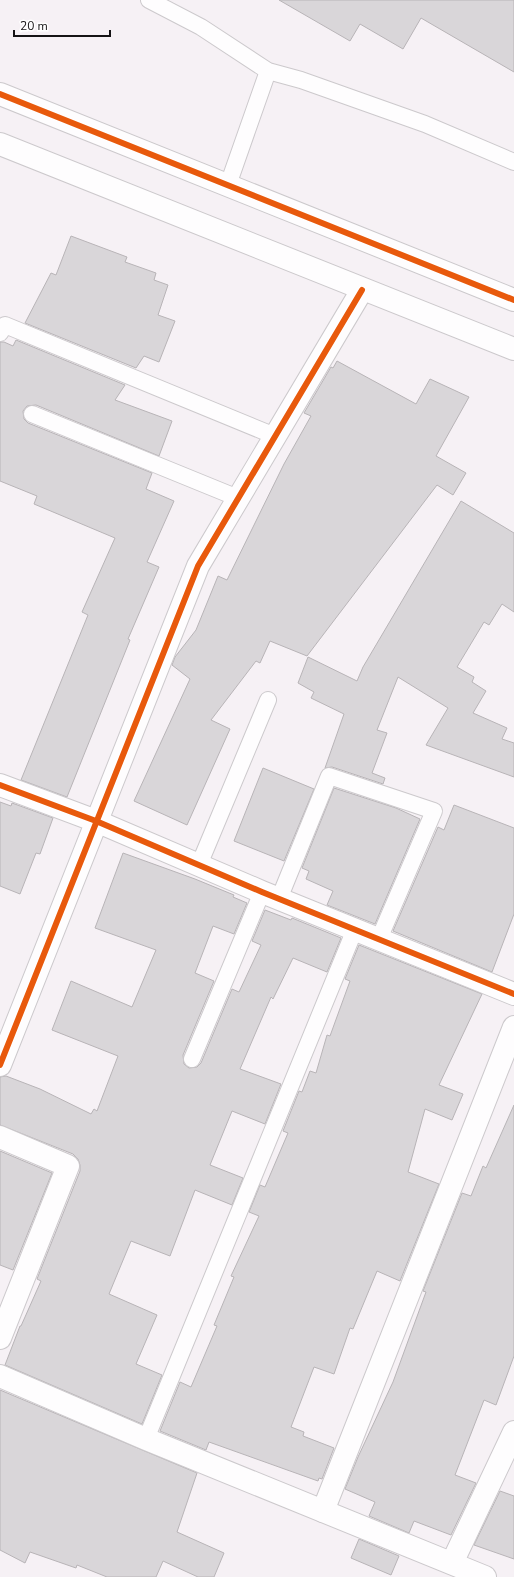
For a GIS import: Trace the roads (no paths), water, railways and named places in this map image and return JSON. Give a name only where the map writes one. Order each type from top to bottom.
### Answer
[{"type":"street","points":[[0,94],[514,300]]},
{"type":"street","points":[[0,144],[362,290],[514,349]]},
{"type":"street","points":[[0,1065],[198,566],[362,290]]},
{"type":"street","points":[[0,785],[96,821],[270,895],[514,994]]},
{"type":"street","points":[[323,1511],[514,1027]]},
{"type":"street","points":[[0,1137],[68,1166],[0,1338]]},
{"type":"street","points":[[0,1376],[146,1439],[485,1577]]},
{"type":"street","points":[[452,1564],[514,1432]]},
{"type":"lane","points":[[150,0],[201,27],[268,71],[301,80],[426,124],[514,162]]},
{"type":"lane","points":[[228,185],[268,71]]},
{"type":"lane","points":[[0,333],[5,325],[275,436]]},
{"type":"lane","points":[[32,414],[238,498]]},
{"type":"lane","points":[[199,865],[268,700]]},
{"type":"lane","points":[[192,1059],[270,895],[329,776],[434,811],[379,939]]},
{"type":"lane","points":[[146,1439],[355,929]]}]
